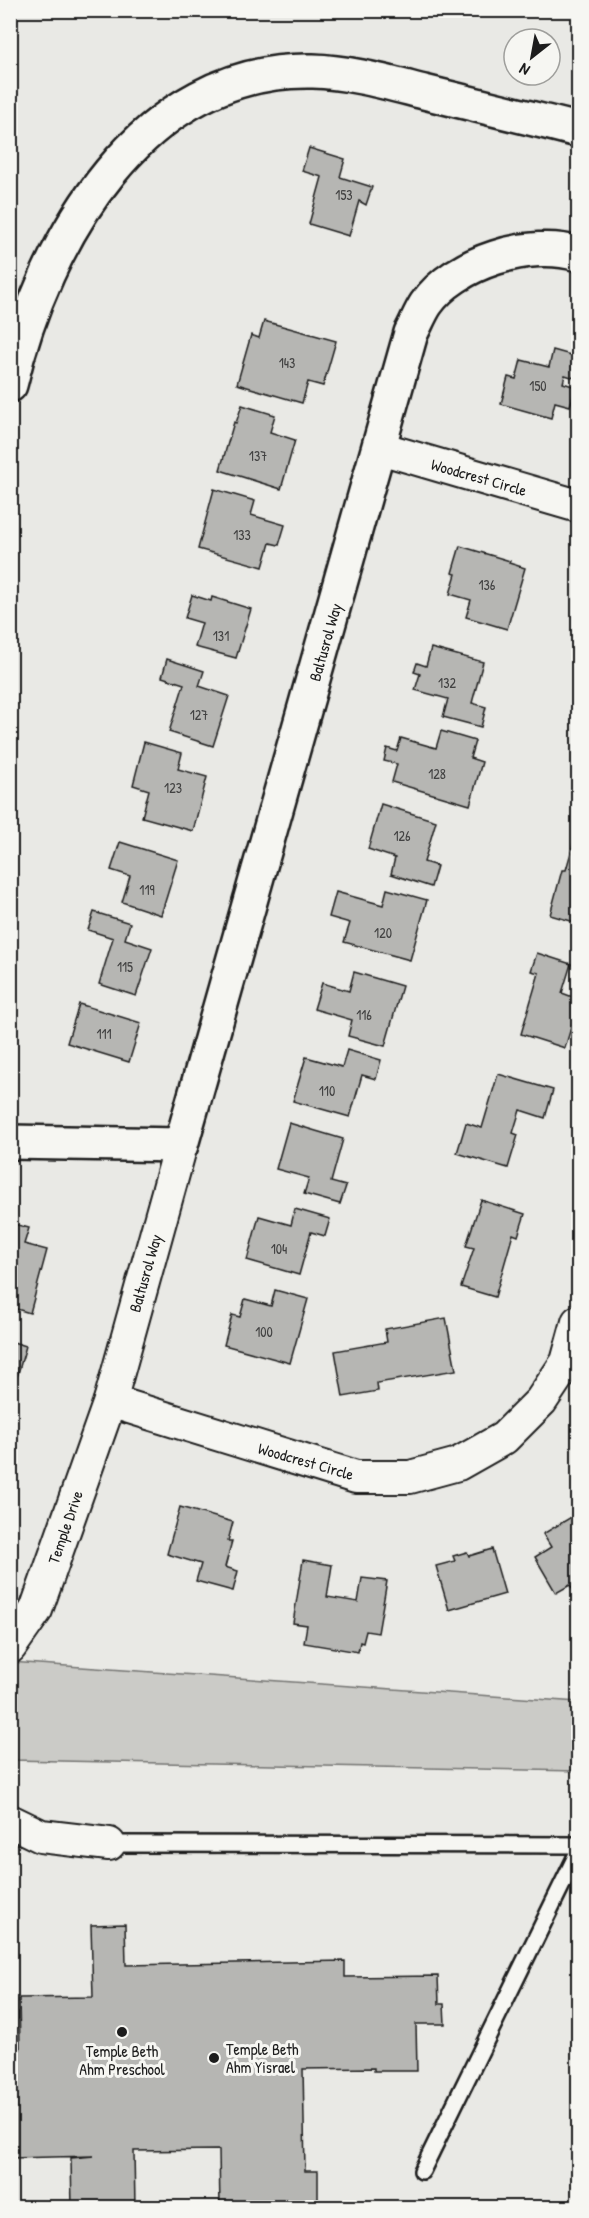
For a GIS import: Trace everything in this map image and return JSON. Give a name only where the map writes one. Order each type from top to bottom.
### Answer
[{"type":"main road","points":[[10,385],[28,325],[43,286],[73,224],[93,194],[138,141],[188,103],[218,88],[249,78],[280,72],[325,72],[378,81],[579,130]]},
{"type":"main road","name":"Baltusrol Way","points":[[181,1144],[411,333],[427,303],[453,278],[473,266],[506,255],[535,250],[569,251],[579,254]]},
{"type":"main road","points":[[10,1142],[181,1144]]},
{"type":"street","name":"Woodcrest Circle","points":[[380,448],[579,506]]},
{"type":"street","name":"Baltusrol Way","points":[[110,1401],[181,1144]]},
{"type":"street","name":"Woodcrest Circle","points":[[110,1401],[356,1477],[410,1477],[458,1464],[504,1438],[541,1401],[567,1362],[579,1322]]},
{"type":"street","name":"Temple Drive","points":[[10,1647],[36,1610],[110,1401]]},
{"type":"street","points":[[10,1821],[41,1836],[109,1844]]},
{"type":"lane","points":[[109,1844],[579,1845]]},
{"type":"lane","points":[[422,2171],[579,1852]]},
{"type":"shaded area","points":[[10,1662],[578,1702],[578,1771],[11,1760]]},
{"type":"building","points":[[309,148],[345,159],[340,177],[372,187],[366,205],[359,201],[349,236],[309,224],[322,177],[302,171]]},
{"type":"building","points":[[264,321],[336,341],[323,386],[308,382],[302,403],[237,384],[251,335],[259,338]]},
{"type":"building","points":[[553,350],[578,357],[578,379],[565,375],[563,383],[576,387],[570,406],[555,402],[551,418],[501,404],[508,377],[516,379],[521,360],[549,367]]},
{"type":"building","points":[[242,405],[275,415],[270,432],[295,440],[281,489],[220,470],[234,422],[236,423]]},
{"type":"building","points":[[214,489],[255,501],[251,515],[285,525],[279,545],[270,543],[263,567],[198,549]]},
{"type":"building","points":[[460,546],[510,561],[509,563],[525,568],[507,629],[466,617],[471,600],[450,594],[456,574],[452,573]]},
{"type":"building","points":[[192,595],[211,601],[212,597],[251,609],[236,658],[195,647],[202,623],[185,618]]},
{"type":"building","points":[[431,648],[483,662],[472,703],[486,707],[481,727],[443,717],[448,699],[415,690],[420,674],[414,672],[417,663],[426,666]]},
{"type":"building","points":[[167,659],[204,671],[199,686],[229,696],[213,746],[169,732],[184,684],[162,677]]},
{"type":"building","points":[[441,731],[475,741],[470,758],[482,762],[470,805],[392,782],[397,764],[384,761],[387,748],[397,751],[401,738],[436,748]]},
{"type":"building","points":[[144,742],[182,753],[178,769],[207,777],[193,831],[142,817],[149,790],[133,785]]},
{"type":"building","points":[[381,804],[436,821],[424,862],[437,866],[431,887],[391,874],[395,858],[368,849]]},
{"type":"building","points":[[575,838],[578,839],[578,923],[550,915],[562,870],[566,870]]},
{"type":"building","points":[[120,842],[178,860],[161,915],[122,902],[130,876],[111,870]]},
{"type":"building","points":[[387,889],[427,900],[410,960],[344,942],[350,923],[329,917],[336,892],[383,905]]},
{"type":"building","points":[[94,912],[130,923],[125,939],[152,948],[136,996],[99,984],[113,938],[88,930]]},
{"type":"building","points":[[537,953],[571,964],[562,993],[578,999],[578,1004],[565,1048],[521,1034],[539,973],[531,971]]},
{"type":"building","points":[[354,972],[402,986],[385,1046],[348,1036],[352,1020],[314,1009],[322,983],[349,991]]},
{"type":"building","points":[[79,1004],[141,1023],[129,1062],[67,1043]]},
{"type":"building","points":[[347,1050],[381,1060],[376,1079],[362,1075],[350,1117],[293,1101],[306,1057],[342,1067]]},
{"type":"building","points":[[498,1074],[553,1090],[545,1118],[520,1110],[513,1133],[518,1135],[508,1168],[457,1153],[466,1123],[482,1128]]},
{"type":"building","points":[[289,1123],[343,1139],[331,1182],[346,1186],[340,1204],[304,1194],[309,1178],[276,1169]]},
{"type":"building","points":[[481,1200],[525,1214],[518,1236],[513,1234],[495,1297],[461,1287],[474,1248],[466,1246]]},
{"type":"building","points":[[295,1209],[330,1219],[325,1236],[311,1232],[299,1275],[247,1260],[259,1216],[291,1225]]},
{"type":"building","points":[[10,1223],[29,1228],[24,1244],[47,1250],[30,1313],[10,1307]]},
{"type":"building","points":[[275,1290],[308,1299],[290,1363],[224,1345],[232,1315],[240,1317],[245,1299],[271,1306]]},
{"type":"building","points":[[446,1318],[456,1370],[377,1383],[378,1391],[343,1397],[335,1351],[387,1342],[385,1329]]},
{"type":"building","points":[[10,1341],[26,1346],[10,1401]]},
{"type":"building","points":[[180,1507],[233,1522],[228,1541],[232,1541],[225,1567],[238,1571],[233,1591],[196,1581],[201,1564],[167,1554]]},
{"type":"building","points":[[578,1513],[578,1599],[570,1585],[556,1593],[535,1557],[551,1547],[543,1534]]},
{"type":"building","points":[[492,1549],[505,1594],[449,1610],[436,1566],[455,1561],[453,1556],[467,1552],[469,1556]]},
{"type":"building","points":[[303,1560],[332,1565],[327,1597],[358,1602],[362,1578],[387,1581],[378,1633],[366,1631],[358,1652],[304,1643],[307,1625],[293,1623]]},
{"type":"building","name":"Temple Beth Ahm Yisrael","points":[[125,1924],[126,1965],[345,1961],[345,1977],[438,1976],[439,2004],[444,2004],[445,2024],[416,2024],[417,2071],[374,2071],[374,2068],[303,2069],[305,2171],[318,2171],[318,2208],[220,2208],[219,2150],[134,2151],[135,2208],[72,2208],[71,2158],[94,2156],[11,2158],[10,2049],[20,2049],[19,1998],[93,1997],[91,1925]]},
{"type":"place","name":"Temple Beth Ahm Preschool","points":[[122,2032]]},
{"type":"place","name":"Temple Beth Ahm Yisrael","points":[[214,2058]]}]
